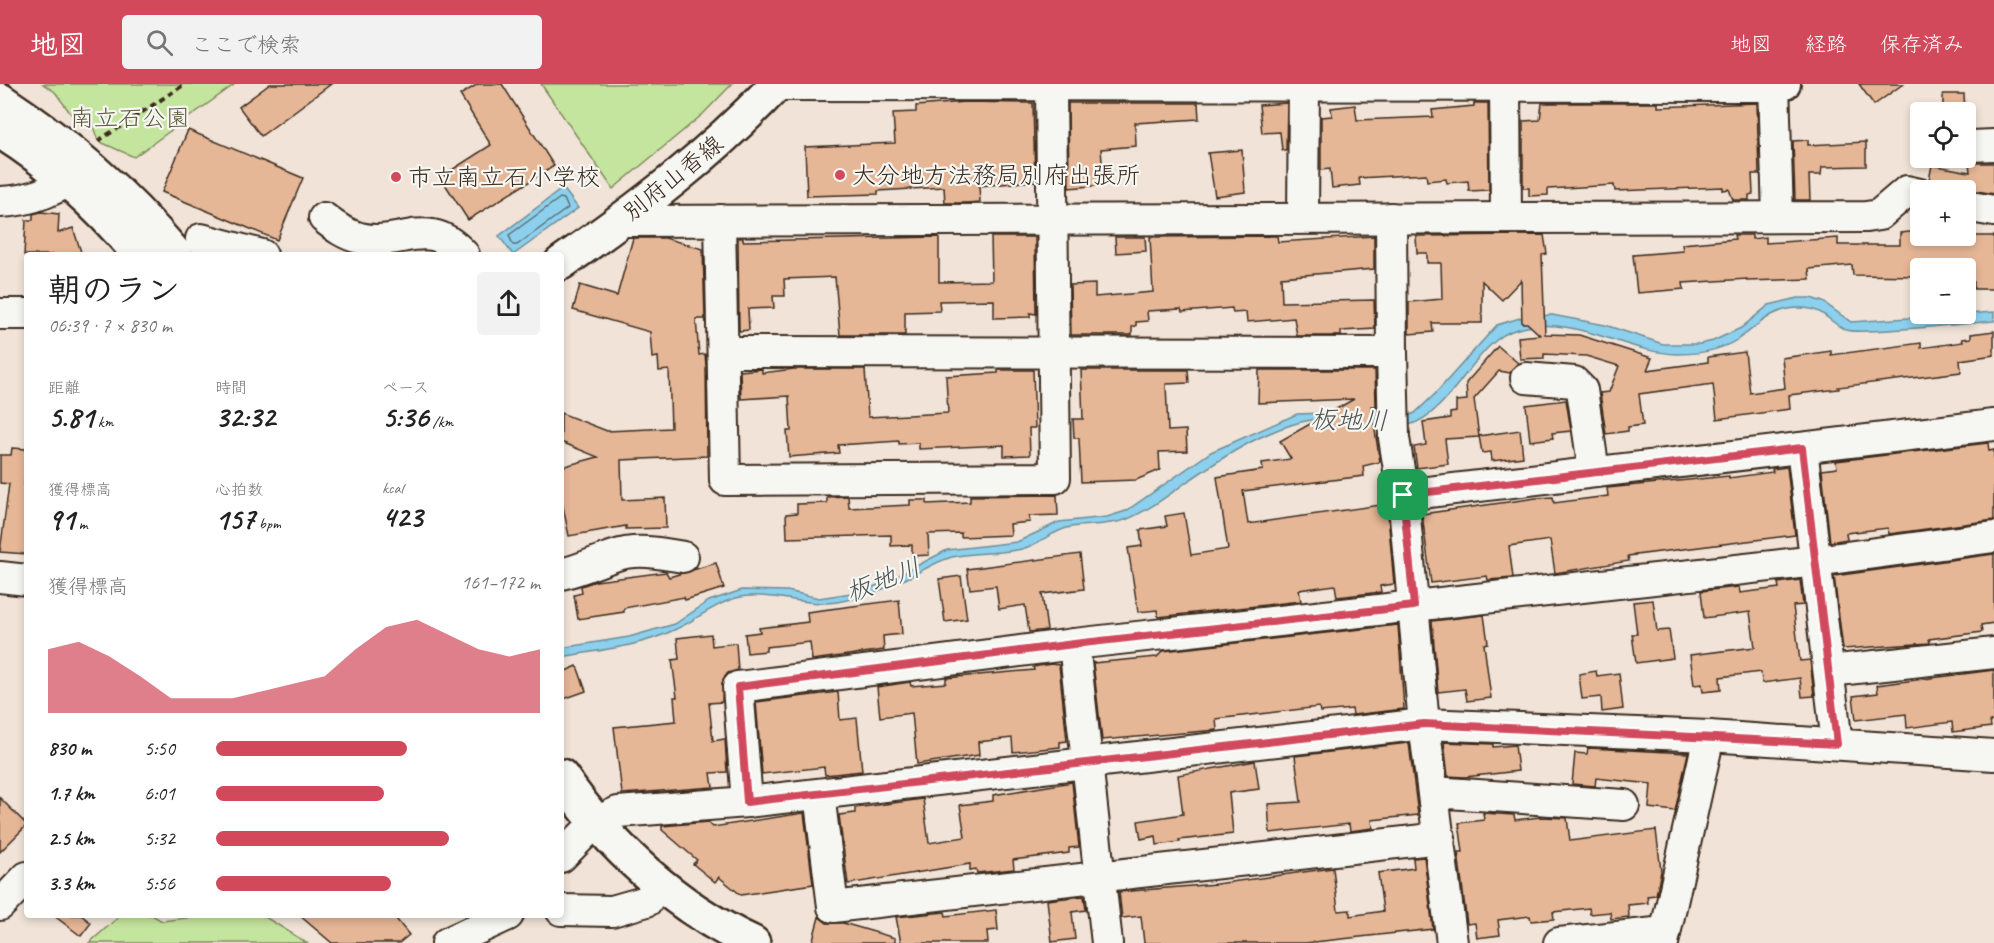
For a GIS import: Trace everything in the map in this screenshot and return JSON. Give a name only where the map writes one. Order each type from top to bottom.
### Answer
[{"type":"main road","name":"別府山香線","points":[[564,261],[622,221],[716,146],[777,85]]},
{"type":"main road","points":[[0,100],[84,161],[188,247]]},
{"type":"main road","points":[[0,131],[84,161],[106,217],[137,252]]},
{"type":"main road","points":[[564,789],[574,832],[647,901],[710,943]]},
{"type":"main road","points":[[574,832],[630,859],[664,888],[706,917],[750,943]]},
{"type":"street","points":[[777,85],[1778,85],[1778,217]]},
{"type":"street","points":[[1303,218],[1304,85]]},
{"type":"street","points":[[1505,85],[1506,218]]},
{"type":"street","points":[[720,220],[725,480],[1055,478],[1051,86]]},
{"type":"street","points":[[0,202],[17,201],[84,161]]},
{"type":"street","points":[[622,221],[1874,216],[1904,193],[1910,193]]},
{"type":"street","points":[[1976,208],[1994,211]]},
{"type":"street","points":[[324,218],[349,235],[362,239],[432,233],[454,244],[461,252]]},
{"type":"street","points":[[1391,218],[1394,438],[1403,495],[1424,724],[1452,943]]},
{"type":"street","points":[[188,247],[234,252]]},
{"type":"street","points":[[0,314],[24,314]]},
{"type":"street","points":[[723,352],[1392,353]]},
{"type":"street","points":[[1526,378],[1574,382],[1582,390],[1594,472]]},
{"type":"street","points":[[1403,495],[1994,425]]},
{"type":"street","points":[[1802,448],[1837,744]]},
{"type":"street","points":[[747,802],[738,687],[1074,644],[1816,561],[1994,537]]},
{"type":"street","points":[[564,574],[579,571],[616,555],[654,551],[683,557]]},
{"type":"street","points":[[0,577],[24,580]]},
{"type":"street","points":[[1074,644],[1085,763],[1107,943]]},
{"type":"street","points":[[1829,671],[1994,653]]},
{"type":"street","points":[[574,832],[618,812],[747,802],[1424,724],[1709,736],[1994,755]]},
{"type":"street","points":[[1559,943],[1664,938],[1709,736]]},
{"type":"street","points":[[1433,792],[1624,805]]},
{"type":"street","points":[[819,794],[833,907],[1440,838]]},
{"type":"street","points":[[0,905],[24,880]]},
{"type":"street","points":[[564,910],[612,911],[647,901]]},
{"type":"street","points":[[447,943],[496,918]]},
{"type":"path","points":[[84,161],[98,141],[185,84]]},
{"type":"green space","name":"南立石公園","points":[[43,84],[235,84],[134,157],[98,141],[92,123],[79,125],[55,92]]},
{"type":"green space","points":[[541,84],[732,84],[703,114],[613,189]]},
{"type":"green space","points":[[118,918],[157,918],[162,921],[186,918],[267,918],[307,943],[89,943]]},
{"type":"water","points":[[563,188],[578,208],[517,252],[511,252],[499,236]]},
{"type":"water","name":"板地川","points":[[1798,298],[1811,298],[1823,302],[1851,322],[1910,318],[1910,324],[1961,324],[1855,331],[1840,327],[1820,312],[1798,308],[1768,317],[1737,340],[1721,348],[1678,354],[1639,348],[1560,326],[1518,329],[1503,335],[1489,346],[1439,406],[1425,418],[1409,425],[1382,427],[1328,420],[1301,422],[1270,433],[1240,448],[1156,504],[1125,520],[1064,529],[1022,549],[952,557],[887,588],[837,602],[824,603],[761,596],[736,598],[720,604],[661,636],[619,647],[564,656],[564,648],[629,637],[675,624],[709,601],[742,590],[787,591],[819,598],[858,592],[884,583],[947,550],[1017,542],[1059,522],[1107,517],[1126,511],[1211,452],[1297,414],[1405,417],[1415,413],[1434,395],[1497,325],[1523,317],[1552,315],[1605,325],[1663,344],[1700,344],[1713,341],[1741,328],[1769,305]]},
{"type":"water","points":[[1994,312],[1994,321],[1976,323],[1976,313]]},
{"type":"building","points":[[270,84],[331,84],[261,136],[239,107]]},
{"type":"building","points":[[478,84],[502,84],[554,166],[468,220],[445,184],[449,182],[444,175],[491,145],[460,95]]},
{"type":"building","points":[[1859,84],[1903,84],[1874,105]]},
{"type":"building","points":[[1943,94],[1964,94],[1964,102],[1943,102]]},
{"type":"building","points":[[965,102],[1033,103],[1035,181],[979,186],[980,202],[967,203],[945,203],[944,187],[878,191],[878,194],[807,196],[805,147],[895,143],[893,113],[916,112],[916,106]]},
{"type":"building","points":[[1068,103],[1198,103],[1199,119],[1135,123],[1136,146],[1101,149],[1104,185],[1069,188]]},
{"type":"building","points":[[1287,103],[1286,150],[1282,150],[1280,132],[1262,133],[1259,105]]},
{"type":"building","points":[[1474,103],[1488,103],[1489,190],[1469,191],[1468,181],[1447,183],[1446,179],[1427,181],[1426,174],[1359,178],[1360,185],[1332,188],[1330,169],[1321,170],[1321,117],[1332,116],[1331,108],[1355,105],[1357,120],[1433,117],[1432,110],[1474,106]]},
{"type":"building","points":[[1542,103],[1658,103],[1658,107],[1757,103],[1759,174],[1752,174],[1753,194],[1749,195],[1749,200],[1733,200],[1729,189],[1723,190],[1723,187],[1615,191],[1614,185],[1548,189],[1548,195],[1529,196],[1529,188],[1523,188],[1523,121],[1540,120]]},
{"type":"building","points":[[188,130],[303,178],[277,240],[162,192]]},
{"type":"building","points":[[1808,140],[1808,145],[1866,142],[1866,166],[1822,167],[1821,175],[1809,175],[1810,200],[1795,200],[1793,141]]},
{"type":"building","points":[[1242,150],[1245,192],[1215,196],[1208,153]]},
{"type":"building","points":[[1976,163],[1994,163],[1994,194],[1976,191],[1976,180],[1929,180],[1931,168],[1970,172],[1970,168],[1976,168]]},
{"type":"building","points":[[41,212],[59,214],[58,233],[73,228],[81,252],[24,252],[26,220],[33,220],[33,214]]},
{"type":"building","points":[[1910,232],[1910,246],[1976,246],[1976,236],[1994,236],[1994,289],[1976,289],[1976,258],[1910,258],[1910,276],[1853,275],[1852,265],[1809,269],[1810,279],[1747,281],[1747,279],[1683,283],[1684,289],[1637,293],[1633,255],[1683,251],[1682,244],[1735,239],[1734,235],[1752,235],[1752,239],[1766,237],[1766,243],[1838,238],[1838,245],[1900,245],[1900,233]]},
{"type":"building","points":[[1544,235],[1547,254],[1542,255],[1545,334],[1579,335],[1652,358],[1647,370],[1708,362],[1708,357],[1745,352],[1750,393],[1785,388],[1782,358],[1831,351],[1831,355],[1921,343],[1921,348],[1963,342],[1962,339],[1971,338],[1971,334],[1994,331],[1994,355],[1960,360],[1961,372],[1789,395],[1790,409],[1717,419],[1713,384],[1639,394],[1643,425],[1628,427],[1628,431],[1606,434],[1600,393],[1609,392],[1619,366],[1586,356],[1544,354],[1544,358],[1520,359],[1518,337],[1540,335],[1527,323],[1522,323],[1521,280],[1502,300],[1482,281],[1482,323],[1432,323],[1433,332],[1409,334],[1409,302],[1442,299],[1441,263],[1427,263],[1427,253],[1417,253],[1416,236]]},
{"type":"building","points":[[1277,236],[1278,242],[1374,236],[1374,269],[1281,277],[1282,302],[1374,300],[1375,329],[1341,331],[1341,336],[1297,336],[1294,318],[1247,322],[1246,312],[1233,313],[1232,308],[1182,312],[1181,309],[1147,311],[1148,321],[1136,322],[1136,326],[1132,327],[1132,335],[1071,335],[1070,285],[1095,284],[1095,297],[1153,292],[1150,237]]},
{"type":"building","points":[[939,237],[939,282],[992,281],[991,237],[1035,237],[1036,314],[1030,313],[1030,317],[994,318],[994,300],[939,301],[940,311],[905,312],[905,335],[840,335],[835,277],[784,279],[785,296],[773,296],[774,308],[748,309],[749,330],[739,331],[738,238],[743,238],[743,241]]},
{"type":"building","points":[[1115,237],[1145,237],[1146,251],[1116,253]]},
{"type":"building","points":[[633,238],[665,238],[703,249],[705,319],[696,319],[699,355],[705,354],[706,366],[707,456],[621,460],[622,500],[665,498],[666,528],[626,529],[626,526],[569,536],[564,512],[564,466],[598,457],[564,443],[564,414],[607,431],[671,428],[669,370],[659,371],[658,357],[652,358],[650,332],[573,310],[580,285],[617,296]]},
{"type":"building","points":[[1498,346],[1518,363],[1510,373],[1499,371],[1474,399],[1479,437],[1445,439],[1448,464],[1417,468],[1414,447],[1426,445],[1423,422],[1450,418],[1450,413],[1456,412],[1456,401],[1467,400],[1466,383]]},
{"type":"building","points":[[762,369],[762,373],[794,369],[865,369],[868,417],[948,413],[946,376],[998,373],[998,370],[1033,370],[1035,428],[1029,428],[1030,455],[1004,456],[1004,445],[919,449],[919,443],[899,444],[899,441],[838,445],[839,453],[789,457],[787,431],[791,431],[789,396],[741,399],[740,371]]},
{"type":"building","points":[[1081,370],[1188,370],[1189,383],[1166,384],[1168,431],[1186,430],[1187,451],[1159,452],[1160,470],[1136,480],[1081,482],[1079,438],[1074,438],[1073,419],[1083,419]]},
{"type":"building","points":[[1259,370],[1375,370],[1376,406],[1371,406],[1380,462],[1363,466],[1364,476],[1243,491],[1248,524],[1387,504],[1394,584],[1380,586],[1381,592],[1337,597],[1335,585],[1299,590],[1301,601],[1158,617],[1157,610],[1138,612],[1128,548],[1142,546],[1140,530],[1167,526],[1165,516],[1184,513],[1191,555],[1228,549],[1217,477],[1263,470],[1262,463],[1291,459],[1280,441],[1354,399],[1258,403]]},
{"type":"building","points":[[1566,400],[1571,431],[1552,433],[1553,438],[1530,441],[1526,405]]},
{"type":"building","points":[[1520,430],[1523,457],[1492,461],[1491,452],[1482,453],[1479,436]]},
{"type":"building","points":[[1988,443],[1989,451],[1994,450],[1994,520],[1889,534],[1888,528],[1846,533],[1847,539],[1830,542],[1822,470],[1837,468],[1836,461]]},
{"type":"building","points":[[12,448],[24,449],[24,554],[0,552],[9,484],[0,483],[0,455],[11,455]]},
{"type":"building","points":[[1787,467],[1795,535],[1628,556],[1629,561],[1555,573],[1550,540],[1509,546],[1513,578],[1488,580],[1487,576],[1431,583],[1422,514],[1536,498],[1553,497],[1554,503],[1608,496],[1607,488],[1729,476],[1729,478],[1773,472],[1772,469]]},
{"type":"building","points":[[1057,495],[1058,515],[1029,516],[1030,522],[1010,524],[1011,535],[961,537],[961,533],[928,534],[929,555],[912,556],[912,545],[891,546],[891,535],[787,538],[786,514],[797,513],[797,504],[827,503],[827,497],[848,496],[849,508],[910,505],[910,500],[927,500],[927,504],[970,502],[970,496]]},
{"type":"building","points":[[1080,554],[1084,589],[1042,594],[1047,630],[1029,632],[1025,605],[999,609],[996,586],[970,589],[967,569]]},
{"type":"building","points":[[1994,554],[1994,623],[1981,625],[1982,632],[1929,639],[1930,643],[1843,649],[1834,576]]},
{"type":"building","points":[[716,563],[724,588],[685,600],[684,597],[624,608],[624,612],[578,619],[574,595],[582,593],[581,586],[596,581],[666,572],[669,577]]},
{"type":"building","points":[[961,576],[967,619],[945,622],[939,579]]},
{"type":"building","points":[[1800,580],[1803,605],[1793,606],[1800,661],[1810,660],[1814,696],[1802,697],[1800,678],[1762,683],[1761,672],[1720,677],[1721,690],[1703,692],[1702,684],[1694,685],[1690,655],[1755,647],[1750,612],[1704,618],[1701,591],[1739,587],[1740,593],[1779,588],[1778,583]]},
{"type":"building","points":[[899,600],[902,634],[883,636],[884,650],[812,660],[810,642],[766,647],[766,651],[747,653],[745,634],[760,632],[759,628],[808,622],[807,612]]},
{"type":"building","points":[[1653,600],[1657,631],[1669,630],[1673,658],[1636,663],[1632,634],[1637,634],[1633,602]]},
{"type":"building","points":[[1484,615],[1488,643],[1484,644],[1491,698],[1467,701],[1465,689],[1438,692],[1432,621]]},
{"type":"building","points":[[1398,625],[1404,709],[1353,715],[1352,709],[1320,712],[1319,707],[1216,719],[1217,730],[1102,740],[1093,663],[1157,657],[1163,651]]},
{"type":"building","points":[[711,634],[712,646],[736,643],[738,670],[728,673],[723,679],[722,702],[709,703],[713,741],[725,739],[727,772],[711,773],[713,787],[622,794],[614,727],[676,721],[674,697],[677,697],[672,660],[679,659],[677,638]]},
{"type":"building","points":[[1059,665],[1067,741],[1060,742],[1060,747],[1013,752],[1012,738],[978,742],[979,755],[917,764],[912,713],[880,717],[877,687],[910,682],[911,686],[946,683],[946,678],[1034,670],[1033,667]]},
{"type":"building","points":[[577,666],[586,691],[564,699],[564,672]]},
{"type":"building","points":[[1994,670],[1994,721],[1990,721],[1991,727],[1953,732],[1952,722],[1907,728],[1906,714],[1856,720],[1853,696],[1878,693],[1877,685]]},
{"type":"building","points":[[1596,671],[1597,676],[1619,673],[1623,709],[1602,712],[1601,697],[1582,699],[1579,674]]},
{"type":"building","points":[[838,692],[840,720],[857,718],[862,771],[825,775],[824,767],[762,774],[756,702]]},
{"type":"building","points":[[1444,742],[1493,744],[1493,747],[1515,745],[1518,771],[1465,777],[1448,776]]},
{"type":"building","points":[[1409,743],[1418,815],[1372,820],[1373,828],[1350,831],[1349,824],[1270,833],[1268,804],[1301,802],[1295,756]]},
{"type":"building","points":[[1588,748],[1688,753],[1675,811],[1649,808],[1651,784],[1596,778],[1595,786],[1572,784],[1575,753],[1587,754]]},
{"type":"building","points":[[1255,761],[1259,789],[1229,793],[1233,834],[1157,845],[1156,836],[1141,839],[1138,821],[1183,814],[1178,775]]},
{"type":"building","points":[[1072,782],[1079,847],[1069,848],[1069,853],[1013,860],[1014,869],[977,873],[976,869],[970,870],[970,864],[848,884],[839,815],[855,813],[855,808],[923,799],[929,843],[965,837],[960,805],[993,801],[993,795]]},
{"type":"building","points":[[0,798],[24,822],[24,828],[0,852]]},
{"type":"building","points":[[804,813],[813,884],[741,895],[719,877],[715,882],[693,864],[697,860],[662,830],[662,826],[708,822],[713,827]]},
{"type":"building","points":[[1483,813],[1514,815],[1515,820],[1540,817],[1567,818],[1570,841],[1656,830],[1661,871],[1656,895],[1647,896],[1648,903],[1628,905],[1629,917],[1611,919],[1610,912],[1590,914],[1589,908],[1553,912],[1554,919],[1531,921],[1530,916],[1498,920],[1500,935],[1477,938],[1475,923],[1467,924],[1458,852],[1463,852],[1459,823],[1484,820]]},
{"type":"building","points":[[1424,857],[1433,929],[1305,943],[1144,943],[1141,916],[1122,918],[1119,892],[1216,884],[1333,868],[1338,911],[1350,910],[1350,916],[1383,911],[1378,873],[1414,868],[1413,858]]},
{"type":"building","points":[[1084,896],[1086,910],[1072,912],[1075,939],[1052,942],[1047,900]]},
{"type":"building","points":[[996,910],[998,930],[987,931],[988,943],[901,943],[896,917],[945,912],[946,916]]},
{"type":"building","points":[[819,917],[827,923],[843,923],[895,938],[895,943],[812,943]]},
{"type":"building","points":[[57,918],[85,918],[91,923],[81,936]]},
{"type":"building","points":[[303,918],[395,918],[409,935],[399,943],[332,943]]},
{"type":"place","name":"大分地方法務局別府出張所","points":[[840,175]]},
{"type":"place","name":"市立南立石小学校","points":[[396,177]]},
{"type":"route","points":[[1802,448],[1837,744],[1424,724],[747,802],[738,687],[1074,644],[1414,606],[1403,495],[1802,448]]}]
